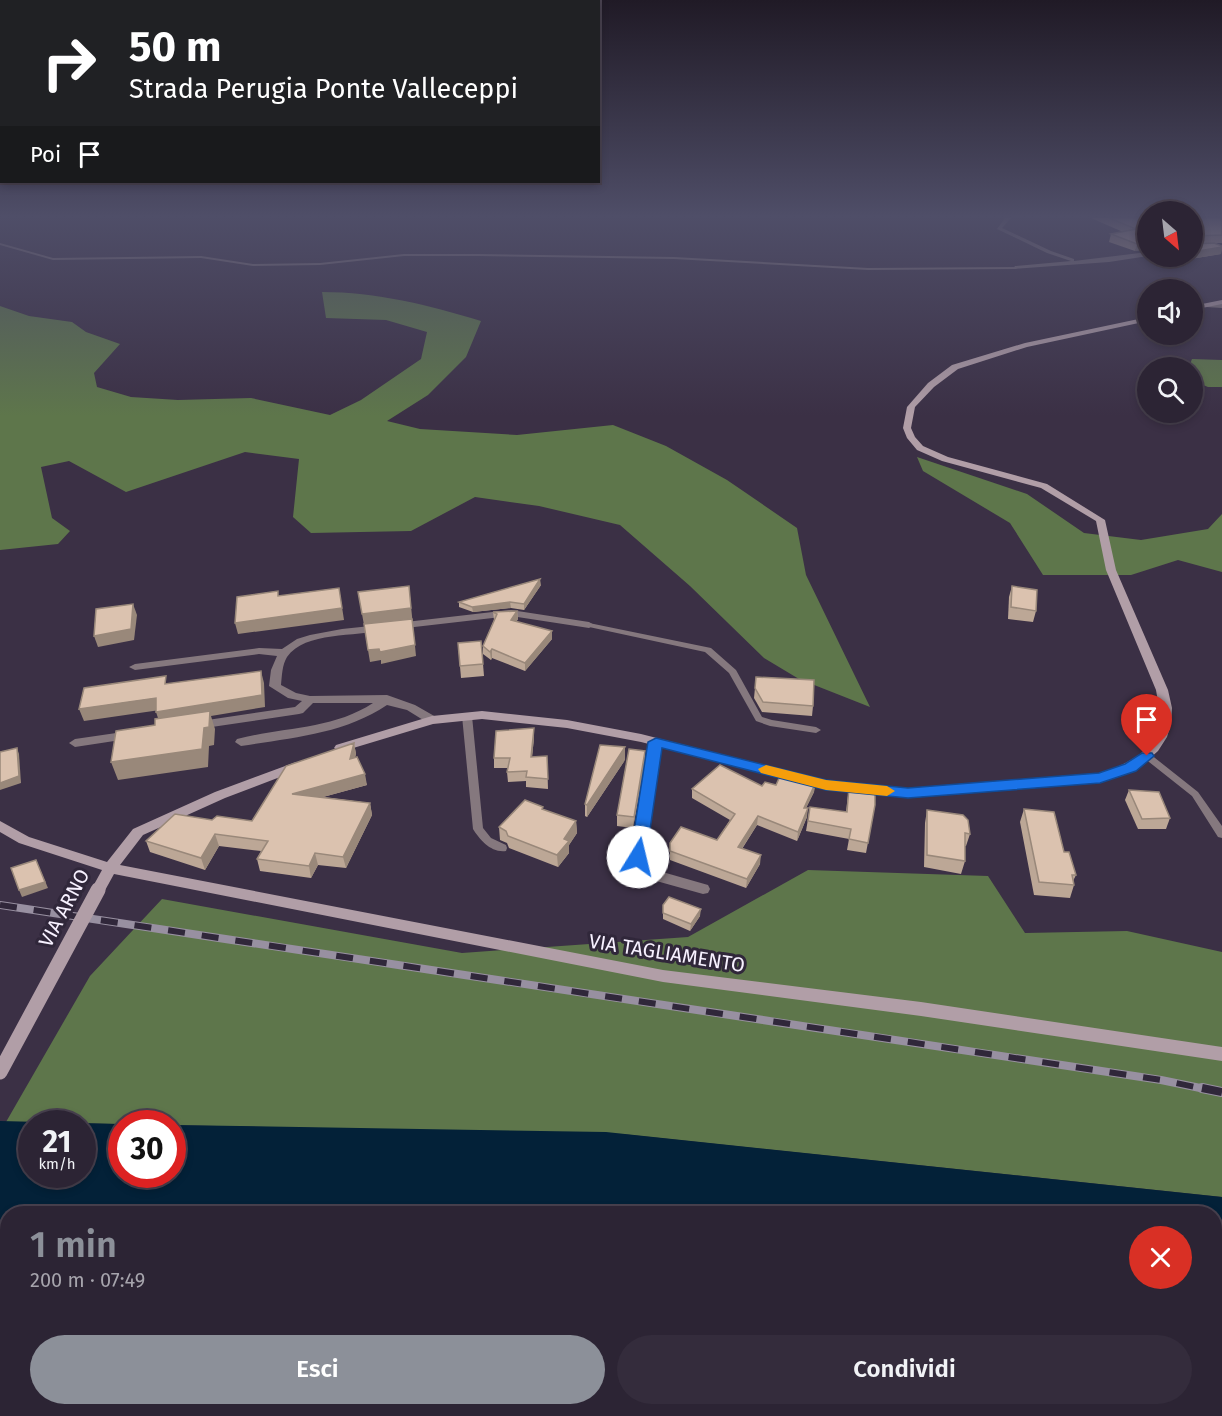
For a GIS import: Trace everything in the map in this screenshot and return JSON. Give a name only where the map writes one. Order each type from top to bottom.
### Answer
[{"type":"street","points":[[1203,306],[1222,304]]},
{"type":"street","points":[[330,752],[432,720],[467,716],[535,720],[656,742],[826,785],[908,793],[1100,778],[1131,768],[1147,756],[1159,742],[1167,709],[1162,690],[1111,570],[1100,520],[1044,486],[945,459],[920,448],[911,438],[907,428],[911,408],[931,385],[955,367],[1025,345],[1137,321]]},
{"type":"street","points":[[432,720],[422,712],[387,699],[309,700],[288,697],[275,686],[277,668],[284,653],[301,641],[319,636],[511,613],[589,625]]},
{"type":"street","points":[[135,667],[259,651],[284,653]]},
{"type":"street","points":[[241,742],[336,725],[373,710],[387,699]]},
{"type":"street","points":[[180,728],[299,710],[309,700]]},
{"type":"street","points":[[75,743],[145,733]]},
{"type":"street","points":[[656,742],[638,857],[647,873],[703,889]]},
{"type":"street","points":[[110,867],[138,832],[157,822],[308,761]]},
{"type":"street","name":"VIA ARNO","points":[[0,826],[24,840],[67,856],[110,867],[0,1072]]},
{"type":"street","name":"VIA TAGLIAMENTO","points":[[110,867],[663,976],[921,1009],[1222,1054]]},
{"type":"lane","points":[[589,625],[708,651],[733,672],[759,718],[770,723],[816,730]]},
{"type":"lane","points":[[467,716],[478,829],[488,841],[502,849]]},
{"type":"lane","points":[[1147,756],[1195,794],[1222,834]]},
{"type":"green space","points":[[322,292],[362,294],[402,300],[481,321],[466,357],[428,395],[387,421],[420,429],[517,435],[613,425],[666,446],[727,480],[797,528],[806,575],[870,707],[799,679],[764,658],[690,586],[620,525],[539,506],[475,497],[411,531],[311,533],[293,517],[299,459],[245,452],[126,492],[69,461],[41,467],[52,518],[70,531],[58,544],[0,550],[0,306],[29,316],[72,322],[86,332],[120,344],[94,373],[97,387],[131,397],[178,400],[251,398],[330,415],[361,400],[421,359],[427,332],[386,320],[326,318]]},
{"type":"green space","points":[[1203,359],[1222,360],[1222,387],[1203,385]]},
{"type":"green space","points":[[917,457],[1027,494],[1084,533],[1141,540],[1208,529],[1222,514],[1222,572],[1178,560],[1131,575],[1043,575],[1010,523],[923,471]]},
{"type":"green space","points":[[808,870],[988,876],[1025,933],[1127,931],[1222,952],[1222,1197],[622,1134],[186,1126],[186,1110],[108,1110],[108,1124],[96,1124],[96,1110],[18,1110],[18,1122],[6,1122],[90,976],[162,899],[462,953],[688,937]]},
{"type":"water","points":[[0,1121],[18,1121],[18,1188],[96,1188],[96,1123],[108,1124],[108,1188],[186,1188],[186,1125],[606,1132],[1222,1197],[1222,1206],[0,1206]]},
{"type":"building","points":[[540,579],[524,604],[510,602],[472,607],[459,602]]},
{"type":"building","points":[[409,586],[411,608],[362,614],[358,592]]},
{"type":"building","points":[[1012,586],[1037,590],[1036,611],[1011,607]]},
{"type":"building","points":[[339,588],[342,608],[235,623],[237,597],[278,591],[278,596]]},
{"type":"building","points":[[133,604],[131,629],[94,636],[96,609]]},
{"type":"building","points":[[517,611],[511,620],[552,631],[525,663],[492,649],[490,652],[483,646],[497,614],[493,612]]},
{"type":"building","points":[[412,619],[415,645],[380,652],[379,649],[368,650],[364,624]]},
{"type":"building","points":[[481,641],[483,664],[460,666],[458,643]]},
{"type":"building","points":[[261,671],[262,695],[156,712],[156,698],[79,709],[84,688],[166,676],[165,684]]},
{"type":"building","points":[[756,677],[814,680],[813,706],[763,702],[755,688]]},
{"type":"building","points":[[210,711],[209,727],[204,728],[202,749],[111,762],[116,731],[155,725],[155,719]]},
{"type":"building","points":[[534,728],[531,757],[547,756],[548,779],[526,777],[527,771],[507,772],[510,758],[494,758],[496,731]]},
{"type":"building","points":[[354,743],[350,759],[357,757],[365,774],[292,794],[370,803],[343,857],[315,853],[309,866],[257,859],[268,841],[215,834],[201,858],[146,841],[175,814],[212,820],[217,816],[252,821],[286,766]]},
{"type":"building","points":[[600,745],[625,747],[587,805],[585,804]]},
{"type":"building","points":[[17,748],[19,776],[0,783],[0,752]]},
{"type":"building","points":[[629,749],[645,751],[634,817],[617,815]]},
{"type":"building","points":[[720,765],[762,786],[765,782],[776,785],[781,774],[815,784],[804,808],[808,808],[798,832],[758,816],[738,847],[761,855],[747,879],[670,851],[670,843],[681,827],[717,840],[735,814],[692,789]]},
{"type":"building","points":[[849,787],[875,790],[875,805],[868,843],[849,839],[851,829],[808,821],[810,807],[847,812]]},
{"type":"building","points":[[1129,790],[1159,792],[1170,818],[1142,819]]},
{"type":"building","points":[[525,800],[543,807],[542,809],[576,821],[564,839],[569,841],[557,855],[508,836],[506,831],[499,827]]},
{"type":"building","points":[[1024,809],[1054,812],[1064,852],[1069,852],[1076,875],[1072,875],[1074,885],[1039,882]]},
{"type":"building","points":[[927,810],[963,815],[968,820],[970,834],[965,833],[965,861],[927,855]]},
{"type":"building","points":[[36,860],[45,882],[19,890],[11,868]]},
{"type":"building","points":[[669,897],[701,909],[691,924],[663,913],[663,905]]},
{"type":"railway","points":[[0,905],[1161,1080],[1210,1090]]},
{"type":"railway","points":[[1202,1088],[1222,1092]]},
{"type":"slow traffic","points":[[766,769],[826,785],[887,791]]},
{"type":"route","points":[[638,857],[656,742],[826,785],[908,793],[1100,778],[1131,768],[1147,756]]}]
